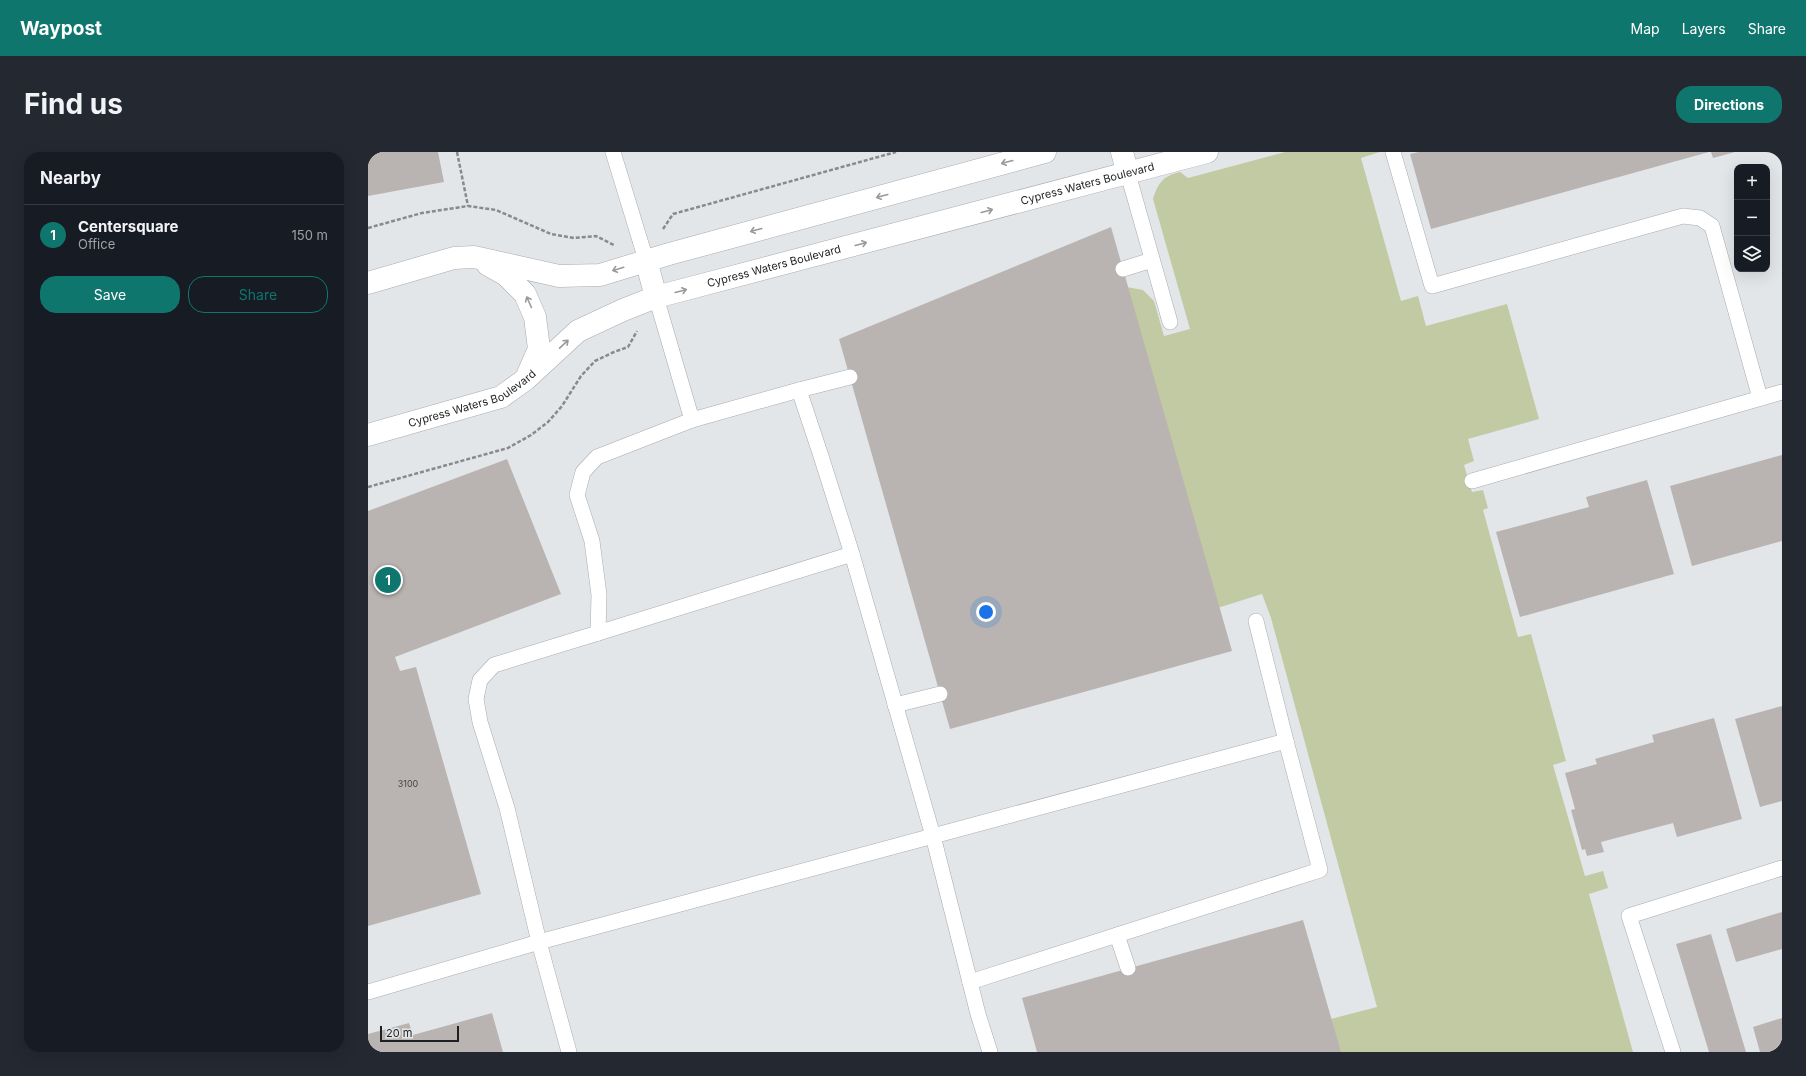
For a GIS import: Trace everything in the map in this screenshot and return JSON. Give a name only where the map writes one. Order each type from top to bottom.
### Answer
[{"type":"street","points":[[368,283],[454,258],[474,257],[559,276],[600,275],[646,260],[1045,152]]},
{"type":"street","points":[[1122,152],[1128,174]]},
{"type":"street","name":"Cypress Waters Boulevard","points":[[368,435],[501,397],[526,379],[578,331],[623,310],[656,297],[1207,152]]},
{"type":"street","points":[[474,257],[506,275],[525,294],[535,317],[539,349],[526,379]]},
{"type":"street","points":[[646,260],[656,297]]},
{"type":"lane","points":[[613,152],[646,260]]},
{"type":"lane","points":[[1393,152],[1432,286],[1683,216],[1700,218],[1712,226],[1760,398]]},
{"type":"lane","points":[[1128,174],[1170,322]]},
{"type":"lane","points":[[1123,269],[1152,260]]},
{"type":"lane","points":[[656,297],[692,420]]},
{"type":"lane","points":[[598,633],[599,595],[592,541],[577,495],[583,472],[597,457],[692,420],[850,377]]},
{"type":"lane","points":[[799,390],[852,554],[933,836],[970,982],[990,1052]]},
{"type":"lane","points":[[1472,481],[1782,392]]},
{"type":"lane","points":[[569,1052],[539,942],[507,808],[480,722],[476,700],[480,680],[494,665],[852,554]]},
{"type":"lane","points":[[970,982],[1320,870],[1256,621]]},
{"type":"lane","points":[[895,705],[940,694]]},
{"type":"lane","points":[[368,992],[539,942],[1286,741]]},
{"type":"lane","points":[[1673,1052],[1629,916],[1782,868]]},
{"type":"lane","points":[[1117,935],[1128,968]]},
{"type":"path","points":[[457,152],[468,206]]},
{"type":"path","points":[[661,233],[673,214],[896,152]]},
{"type":"path","points":[[368,228],[422,213],[468,206],[496,210],[550,234],[574,238],[596,236],[617,246]]},
{"type":"path","points":[[368,487],[508,448],[531,435],[548,422],[562,406],[572,389],[587,369],[595,362],[614,352],[628,347],[639,329]]},
{"type":"green space","points":[[1285,152],[1380,152],[1361,158],[1401,301],[1418,296],[1426,326],[1507,304],[1539,419],[1468,439],[1474,461],[1464,465],[1472,492],[1483,490],[1488,508],[1483,510],[1518,637],[1531,634],[1566,761],[1553,765],[1585,876],[1603,871],[1608,888],[1589,894],[1633,1052],[1331,1052],[1323,1021],[1377,1007],[1271,618],[1262,594],[1208,611],[1121,286],[1143,290],[1154,301],[1164,336],[1190,329],[1153,199],[1159,184],[1165,178],[1180,172],[1188,178]]},
{"type":"building","points":[[368,152],[438,152],[444,182],[368,196]]},
{"type":"building","points":[[1419,152],[1709,152],[1431,229],[1410,154]]},
{"type":"building","points":[[1711,152],[1735,152],[1713,158]]},
{"type":"building","points":[[1111,227],[1232,651],[950,729],[839,339]]},
{"type":"building","points":[[1782,455],[1782,541],[1692,566],[1670,486]]},
{"type":"building","points":[[507,459],[561,594],[395,657],[400,671],[416,667],[481,894],[368,926],[368,511]]},
{"type":"building","points":[[1647,480],[1674,574],[1520,617],[1496,532],[1589,507],[1586,497]]},
{"type":"building","points":[[1782,706],[1782,801],[1760,807],[1735,719]]},
{"type":"building","points":[[1714,718],[1742,819],[1677,837],[1673,823],[1601,842],[1604,852],[1587,856],[1585,849],[1582,850],[1571,810],[1575,809],[1565,773],[1597,764],[1595,759],[1654,742],[1652,735]]},
{"type":"building","points":[[1782,912],[1782,949],[1736,962],[1726,929]]},
{"type":"building","points":[[1303,920],[1341,1052],[1037,1052],[1022,998]]},
{"type":"building","points":[[1711,934],[1746,1052],[1709,1052],[1676,944]]},
{"type":"building","points":[[492,1013],[503,1052],[368,1052],[368,1034],[409,1023],[413,1035]]},
{"type":"building","points":[[1782,1018],[1782,1052],[1760,1052],[1753,1027]]},
{"type":"place","name":"Centersquare","points":[[388,580]]}]
